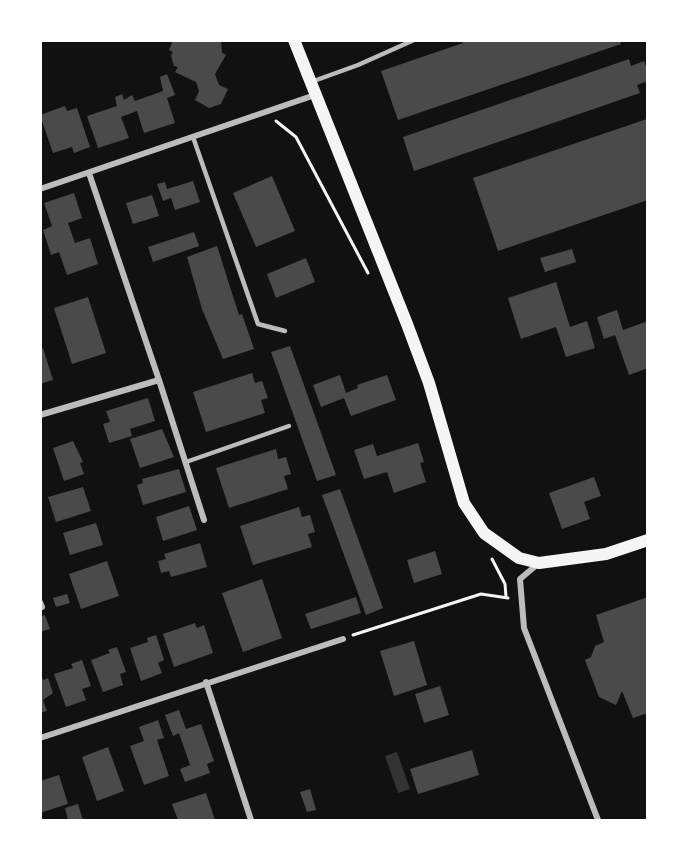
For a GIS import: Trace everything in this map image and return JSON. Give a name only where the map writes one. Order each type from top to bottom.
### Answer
[{"type":"main road","points":[[294,40],[429,383],[464,503],[484,532],[504,550],[519,558],[539,563],[606,554],[648,540]]},
{"type":"street","points":[[40,189],[315,95]]},
{"type":"street","points":[[89,173],[204,520]]},
{"type":"street","points":[[40,415],[159,380]]},
{"type":"street","points":[[539,563],[520,579],[524,628],[598,820]]},
{"type":"street","points":[[40,738],[343,639]]},
{"type":"street","points":[[206,682],[250,820]]},
{"type":"lane","points":[[310,82],[358,65],[414,40]]},
{"type":"lane","points":[[194,137],[258,324],[285,332]]},
{"type":"lane","points":[[186,462],[289,426]]},
{"type":"path","points":[[265,113],[296,137],[371,277]]},
{"type":"path","points":[[487,554],[495,562],[504,584],[506,597]]},
{"type":"path","points":[[343,639],[481,594],[520,599]]},
{"type":"shaded area","points":[[397,752],[410,789],[398,793],[385,756]]},
{"type":"building","points":[[173,40],[221,40],[222,53],[226,55],[215,74],[219,85],[228,89],[221,104],[209,108],[195,100],[199,91],[196,82],[175,72],[178,67],[174,66],[171,56],[173,52],[169,50]]},
{"type":"building","points":[[462,40],[620,40],[621,44],[398,120],[381,71],[463,43]]},
{"type":"building","points":[[629,59],[631,66],[644,61],[648,71],[648,81],[637,85],[640,93],[414,171],[403,137]]},
{"type":"building","points":[[167,74],[175,95],[167,98],[175,123],[144,133],[137,111],[121,117],[129,138],[98,148],[87,116],[117,106],[115,97],[122,94],[124,100],[132,95],[135,101],[163,91],[160,77]]},
{"type":"building","points":[[65,106],[67,111],[77,108],[90,147],[74,153],[72,147],[53,153],[40,115]]},
{"type":"building","points":[[647,119],[648,200],[498,251],[473,178]]},
{"type":"building","points":[[272,176],[295,231],[256,247],[233,193]]},
{"type":"building","points":[[193,181],[200,202],[175,210],[171,198],[163,201],[157,184],[165,182],[167,189]]},
{"type":"building","points":[[74,193],[82,218],[68,223],[75,243],[90,238],[98,264],[67,275],[59,252],[51,255],[43,230],[52,226],[44,203]]},
{"type":"building","points":[[152,195],[159,216],[133,224],[126,203]]},
{"type":"building","points":[[194,232],[199,246],[153,262],[148,247]]},
{"type":"building","points":[[217,246],[239,315],[242,314],[254,349],[223,359],[202,309],[187,257]]},
{"type":"building","points":[[572,249],[576,262],[545,272],[540,258]]},
{"type":"building","points":[[306,258],[315,282],[276,298],[267,274]]},
{"type":"building","points":[[556,282],[570,327],[587,321],[595,348],[566,357],[556,327],[521,339],[508,298]]},
{"type":"building","points":[[88,297],[106,353],[72,364],[54,308]]},
{"type":"building","points":[[617,310],[623,330],[648,321],[648,368],[629,375],[615,335],[604,339],[597,317]]},
{"type":"building","points":[[290,346],[336,475],[317,481],[271,352]]},
{"type":"building","points":[[43,348],[53,380],[40,384],[40,349]]},
{"type":"building","points":[[252,373],[255,383],[262,381],[268,398],[261,400],[265,413],[206,432],[193,392]]},
{"type":"building","points":[[340,375],[346,393],[358,388],[357,385],[387,375],[396,400],[351,416],[344,398],[321,407],[313,385]]},
{"type":"building","points":[[148,398],[155,421],[130,429],[132,436],[109,443],[103,424],[110,422],[106,411]]},
{"type":"building","points":[[162,429],[174,457],[140,468],[130,439]]},
{"type":"building","points":[[73,441],[83,462],[80,463],[84,474],[64,481],[53,448]]},
{"type":"building","points":[[418,443],[424,462],[420,463],[426,482],[394,493],[387,472],[364,479],[354,450],[373,444],[377,456]]},
{"type":"building","points":[[276,449],[278,459],[286,457],[291,474],[284,476],[288,489],[229,508],[216,468]]},
{"type":"building","points":[[179,469],[186,492],[143,505],[137,485],[143,483],[142,479]]},
{"type":"building","points":[[594,477],[601,496],[584,502],[590,519],[562,529],[549,493]]},
{"type":"building","points":[[83,487],[91,511],[56,522],[48,497]]},
{"type":"building","points":[[340,489],[383,608],[366,615],[322,495]]},
{"type":"building","points":[[189,506],[197,530],[163,541],[156,517]]},
{"type":"building","points":[[299,507],[302,517],[310,515],[315,532],[308,534],[312,547],[253,565],[240,526]]},
{"type":"building","points":[[96,523],[103,545],[70,555],[63,533]]},
{"type":"building","points":[[200,543],[207,567],[171,577],[169,571],[161,573],[158,561],[166,559],[164,554]]},
{"type":"building","points":[[435,551],[442,574],[414,583],[407,560]]},
{"type":"building","points":[[107,561],[119,596],[81,609],[69,574]]},
{"type":"building","points":[[262,579],[282,638],[243,652],[222,593]]},
{"type":"building","points":[[67,594],[70,603],[56,607],[53,598]]},
{"type":"building","points":[[356,597],[361,613],[311,629],[305,614]]},
{"type":"building","points":[[648,597],[648,713],[633,718],[622,691],[616,705],[599,697],[585,660],[591,657],[595,646],[604,642],[596,615]]},
{"type":"building","points":[[45,615],[50,629],[40,632],[40,617]]},
{"type":"building","points":[[195,623],[197,628],[204,625],[213,653],[174,667],[163,634]]},
{"type":"building","points":[[156,635],[164,660],[158,663],[162,673],[141,681],[130,648],[148,642],[147,638]]},
{"type":"building","points":[[414,641],[427,685],[394,696],[380,651]]},
{"type":"building","points":[[117,647],[126,672],[120,674],[123,685],[103,692],[91,660],[110,653],[108,650]]},
{"type":"building","points":[[82,660],[91,686],[82,689],[86,700],[66,707],[54,674],[73,668],[71,664]]},
{"type":"building","points":[[40,673],[43,680],[48,678],[53,693],[43,700],[47,711],[40,713]]},
{"type":"building","points":[[440,686],[449,715],[424,723],[415,694]]},
{"type":"building","points":[[179,710],[186,729],[201,724],[214,761],[207,764],[210,773],[185,782],[180,769],[190,765],[179,733],[173,736],[165,715]]},
{"type":"building","points":[[158,720],[164,738],[157,740],[169,776],[144,785],[130,746],[144,741],[139,727]]},
{"type":"building","points":[[108,747],[124,791],[97,801],[82,757]]},
{"type":"building","points":[[472,750],[479,775],[418,794],[410,769]]},
{"type":"building","points":[[59,775],[68,804],[40,813],[40,781]]},
{"type":"building","points":[[310,789],[316,810],[307,812],[300,792]]},
{"type":"building","points":[[206,793],[215,820],[178,820],[172,804]]},
{"type":"building","points":[[78,804],[83,820],[68,820],[65,808]]}]
